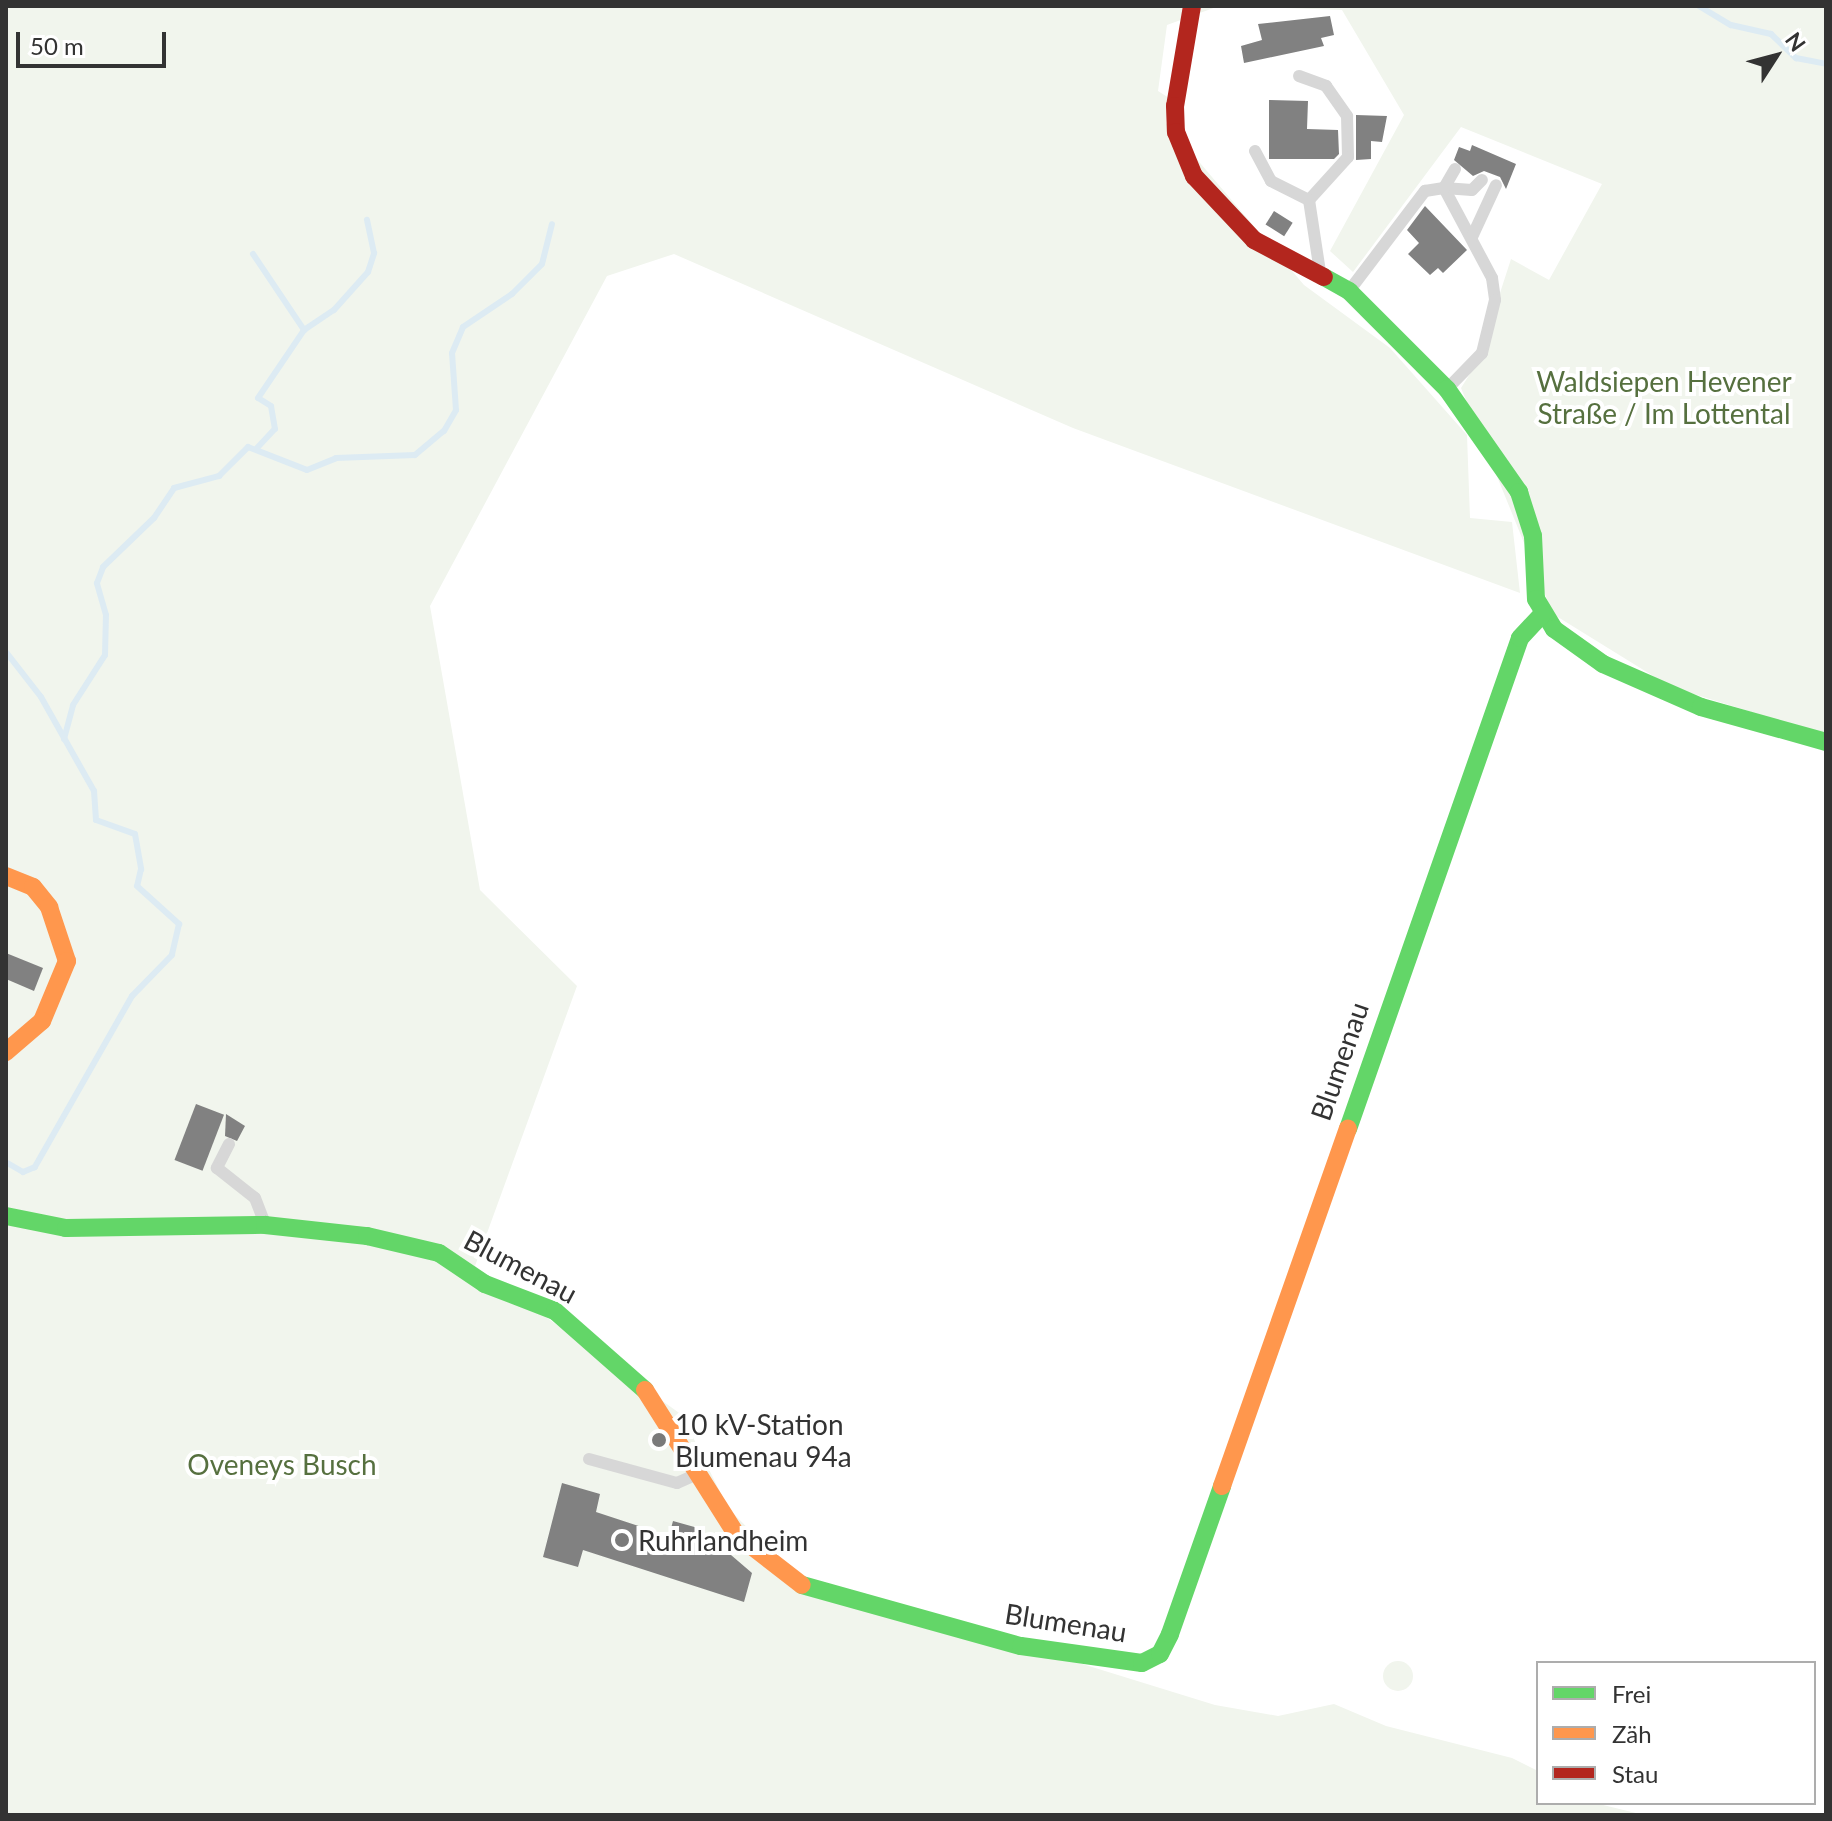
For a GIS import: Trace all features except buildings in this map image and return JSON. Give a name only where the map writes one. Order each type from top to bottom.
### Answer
[{"type":"street","points":[[1192,6],[1175,106],[1184,157],[1208,195],[1254,240],[1320,272],[1349,291],[1447,389],[1519,492],[1533,536],[1542,614],[1603,664],[1701,707],[1826,742]]},
{"type":"street","name":"Blumenau","points":[[6,1216],[66,1228],[265,1225],[416,1244],[485,1284],[555,1311],[656,1400],[736,1534],[793,1583],[1021,1646],[1128,1662],[1160,1654],[1520,638],[1542,614]]},
{"type":"street","points":[[6,876],[33,887],[49,907],[63,934],[67,961],[42,1021],[6,1052]]},
{"type":"lane","points":[[1299,76],[1326,86],[1347,116],[1348,157],[1309,200]]},
{"type":"lane","points":[[1255,151],[1271,181],[1309,200]]},
{"type":"lane","points":[[1444,188],[1455,169]]},
{"type":"lane","points":[[1349,291],[1425,191],[1444,188],[1472,190],[1482,180]]},
{"type":"lane","points":[[1472,237],[1496,185]]},
{"type":"lane","points":[[1444,188],[1472,237],[1495,300],[1482,353],[1447,389]]},
{"type":"lane","points":[[1309,200],[1320,272]]},
{"type":"lane","points":[[229,1144],[217,1168],[255,1198],[265,1225]]},
{"type":"lane","points":[[589,1459],[677,1483],[699,1473]]},
{"type":"green space","name":"Oveneys Busch","points":[[6,6],[1219,6],[1167,25],[1158,91],[1169,98],[1166,123],[1304,285],[1390,348],[1467,435],[1470,518],[1512,522],[1520,593],[1073,428],[674,254],[607,276],[430,606],[480,890],[577,986],[475,1266],[682,1415],[728,1508],[794,1575],[1215,1705],[1278,1716],[1334,1704],[1386,1726],[1512,1758],[1536,1770],[1536,1805],[1603,1805],[1644,1815],[6,1815]]},
{"type":"green space","name":"Waldsiepen Hevener Straße / Im Lottental","points":[[1229,6],[1826,6],[1826,735],[1671,687],[1553,614],[1461,388],[1478,361],[1511,259],[1549,280],[1602,184],[1461,127],[1353,272],[1330,251],[1404,115],[1342,10]]},
{"type":"green space","points":[[1398,1661],[1404,1662],[1412,1670],[1412,1682],[1404,1690],[1398,1691],[1392,1690],[1384,1682],[1383,1676],[1384,1670],[1392,1662]]},
{"type":"waterway","points":[[1699,6],[1731,25],[1771,34],[1796,58],[1826,64]]},
{"type":"waterway","points":[[257,448],[275,429],[271,406],[258,398],[304,330],[334,310],[368,272],[374,253],[367,220]]},
{"type":"waterway","points":[[64,739],[73,705],[105,655],[106,615],[97,583],[103,567],[154,518],[174,488],[219,476],[248,447],[307,470],[336,458],[415,455],[444,431],[456,410],[452,353],[463,327],[512,294],[542,264],[552,224]]},
{"type":"waterway","points":[[253,254],[304,330]]},
{"type":"waterway","points":[[6,652],[41,697],[94,791],[96,820],[135,834],[141,869],[137,886],[179,924],[172,955],[132,996],[35,1167],[23,1172],[6,1162]]},
{"type":"traffic: fast","points":[[1324,277],[1349,291],[1447,389],[1519,492],[1533,536],[1536,599],[1554,629],[1603,664],[1701,707],[1826,742]]},
{"type":"traffic: fast","points":[[1348,1129],[1520,638],[1542,614]]},
{"type":"traffic: fast","points":[[6,1216],[66,1228],[265,1225],[367,1236],[439,1253],[485,1284],[555,1311],[645,1390]]},
{"type":"traffic: fast","points":[[802,1585],[1021,1646],[1142,1663],[1160,1654],[1170,1634],[1222,1486]]},
{"type":"traffic: slow","points":[[6,876],[33,887],[49,907],[67,961],[42,1021],[6,1052]]},
{"type":"traffic: slow","points":[[1222,1486],[1348,1129]]},
{"type":"traffic: slow","points":[[645,1390],[736,1534],[802,1585]]},
{"type":"traffic: jam","points":[[1192,6],[1175,106],[1176,132],[1194,176],[1254,240],[1324,277]]},
{"type":"place","name":"10 kV-Station Blumenau 94a","points":[[659,1440]]},
{"type":"place","name":"Ruhrlandheim","points":[[622,1540]]}]
